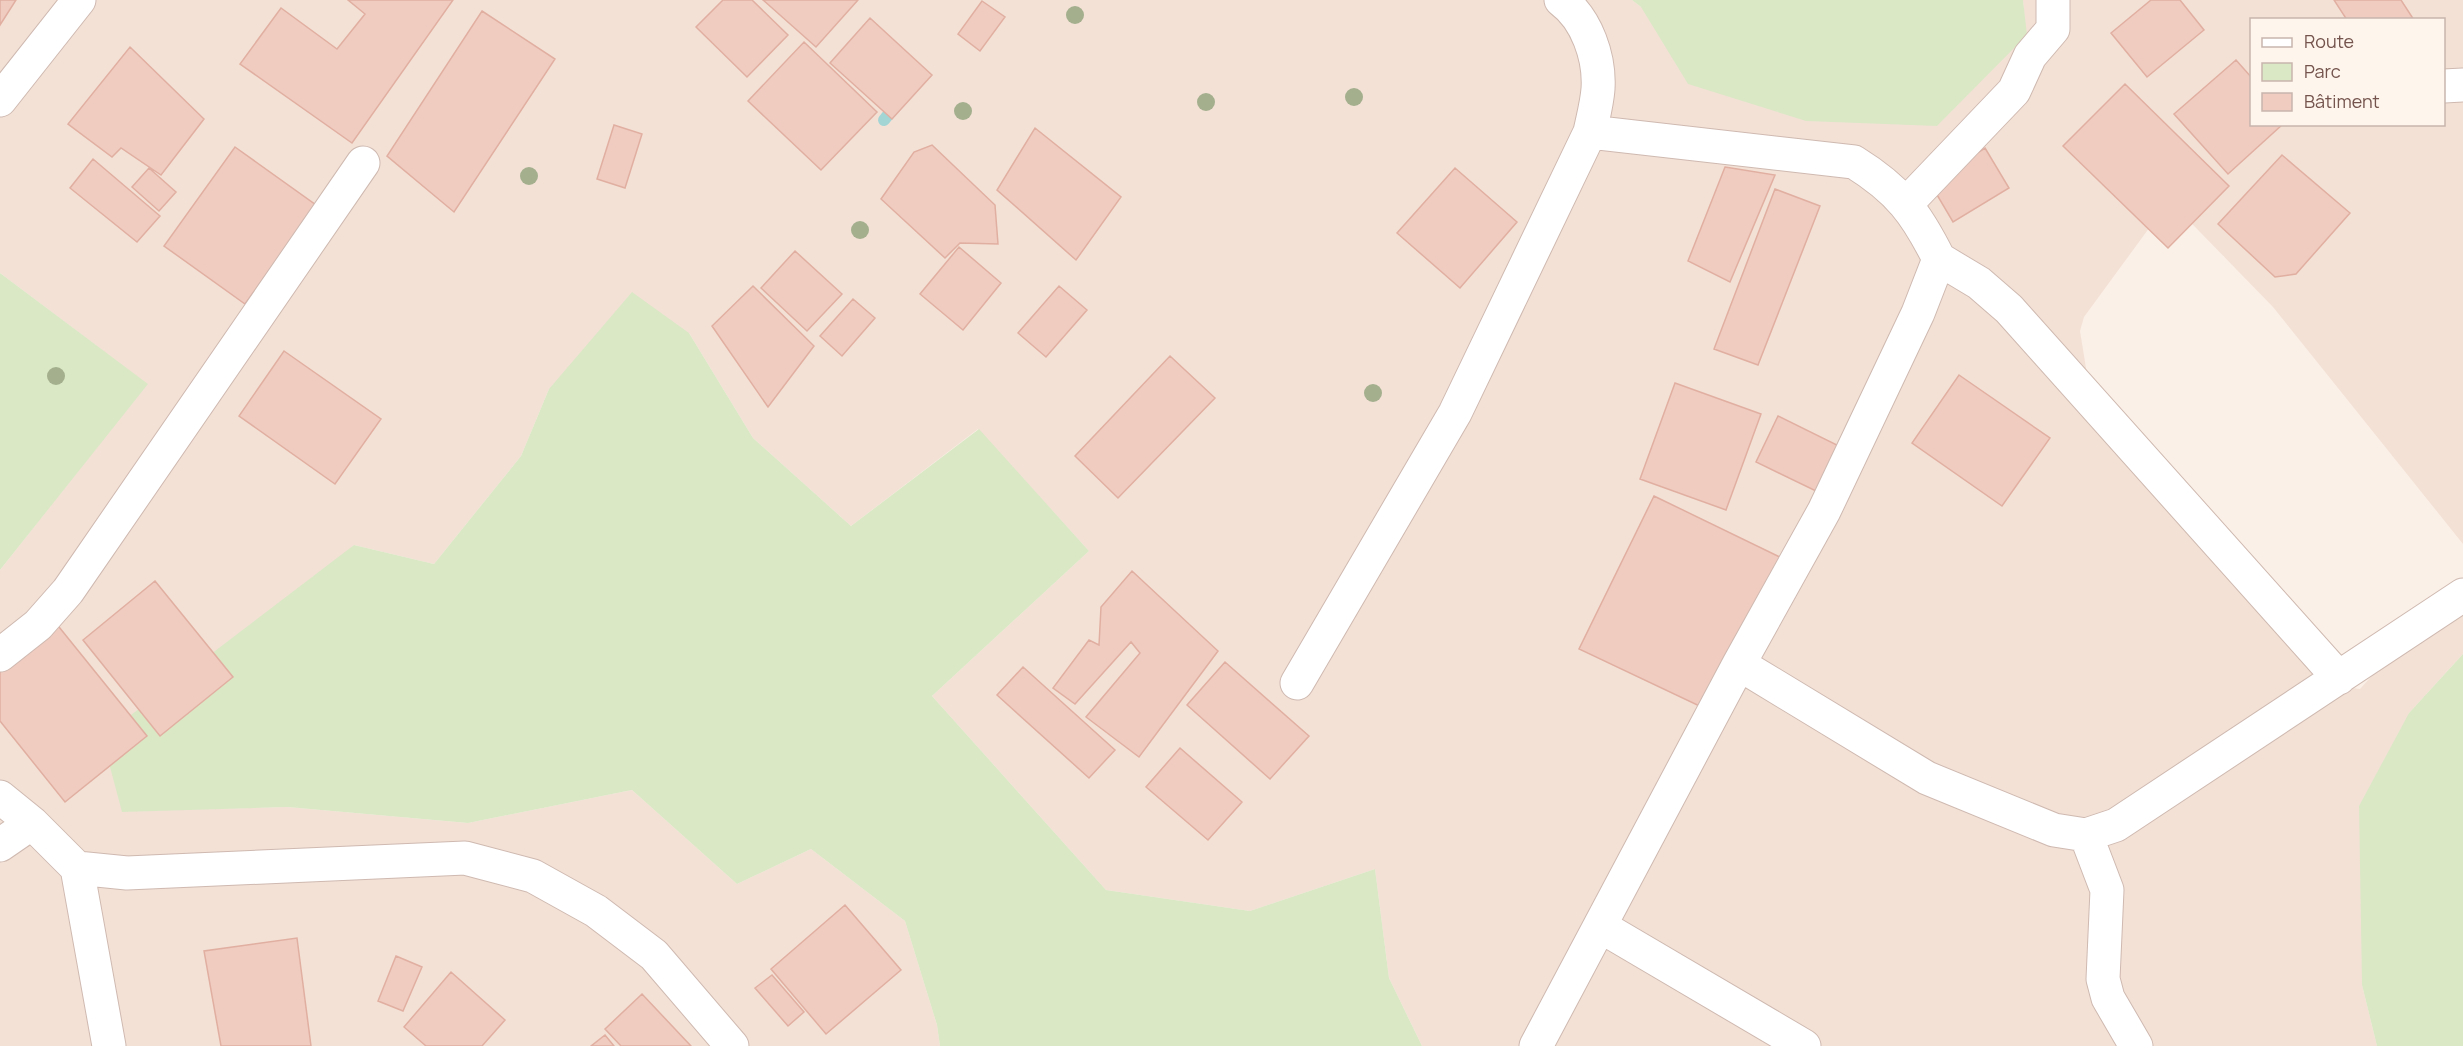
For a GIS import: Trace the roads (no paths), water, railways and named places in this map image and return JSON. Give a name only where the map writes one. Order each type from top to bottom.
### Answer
[{"type":"street","points":[[0,100],[79,0]]},
{"type":"street","points":[[1297,683],[1455,413],[1590,132],[1598,88],[1594,49],[1574,9],[1561,0]]},
{"type":"street","points":[[1906,204],[2014,91],[2030,56],[2053,29],[2053,0]]},
{"type":"street","points":[[2445,86],[2463,85]]},
{"type":"street","points":[[1590,132],[1854,162],[1882,180],[1906,204],[1925,232],[1939,259],[1978,284],[2009,309],[2339,678]]},
{"type":"street","points":[[0,654],[38,626],[68,591],[363,163]]},
{"type":"street","points":[[1536,1046],[1739,664],[1824,511],[1918,313],[1939,259]]},
{"type":"street","points":[[1739,664],[1927,778],[2054,830],[2086,835],[2116,825],[2463,595]]},
{"type":"street","points":[[0,797],[32,823],[77,868],[109,1046]]},
{"type":"street","points":[[0,845],[32,823]]},
{"type":"street","points":[[2086,835],[2107,890],[2103,979],[2108,998],[2136,1046]]},
{"type":"street","points":[[77,868],[127,873],[465,858],[533,876],[596,911],[654,955],[732,1046]]},
{"type":"street","points":[[1600,926],[1804,1046]]},
{"type":"waterway","points":[[884,120],[897,104]]}]
